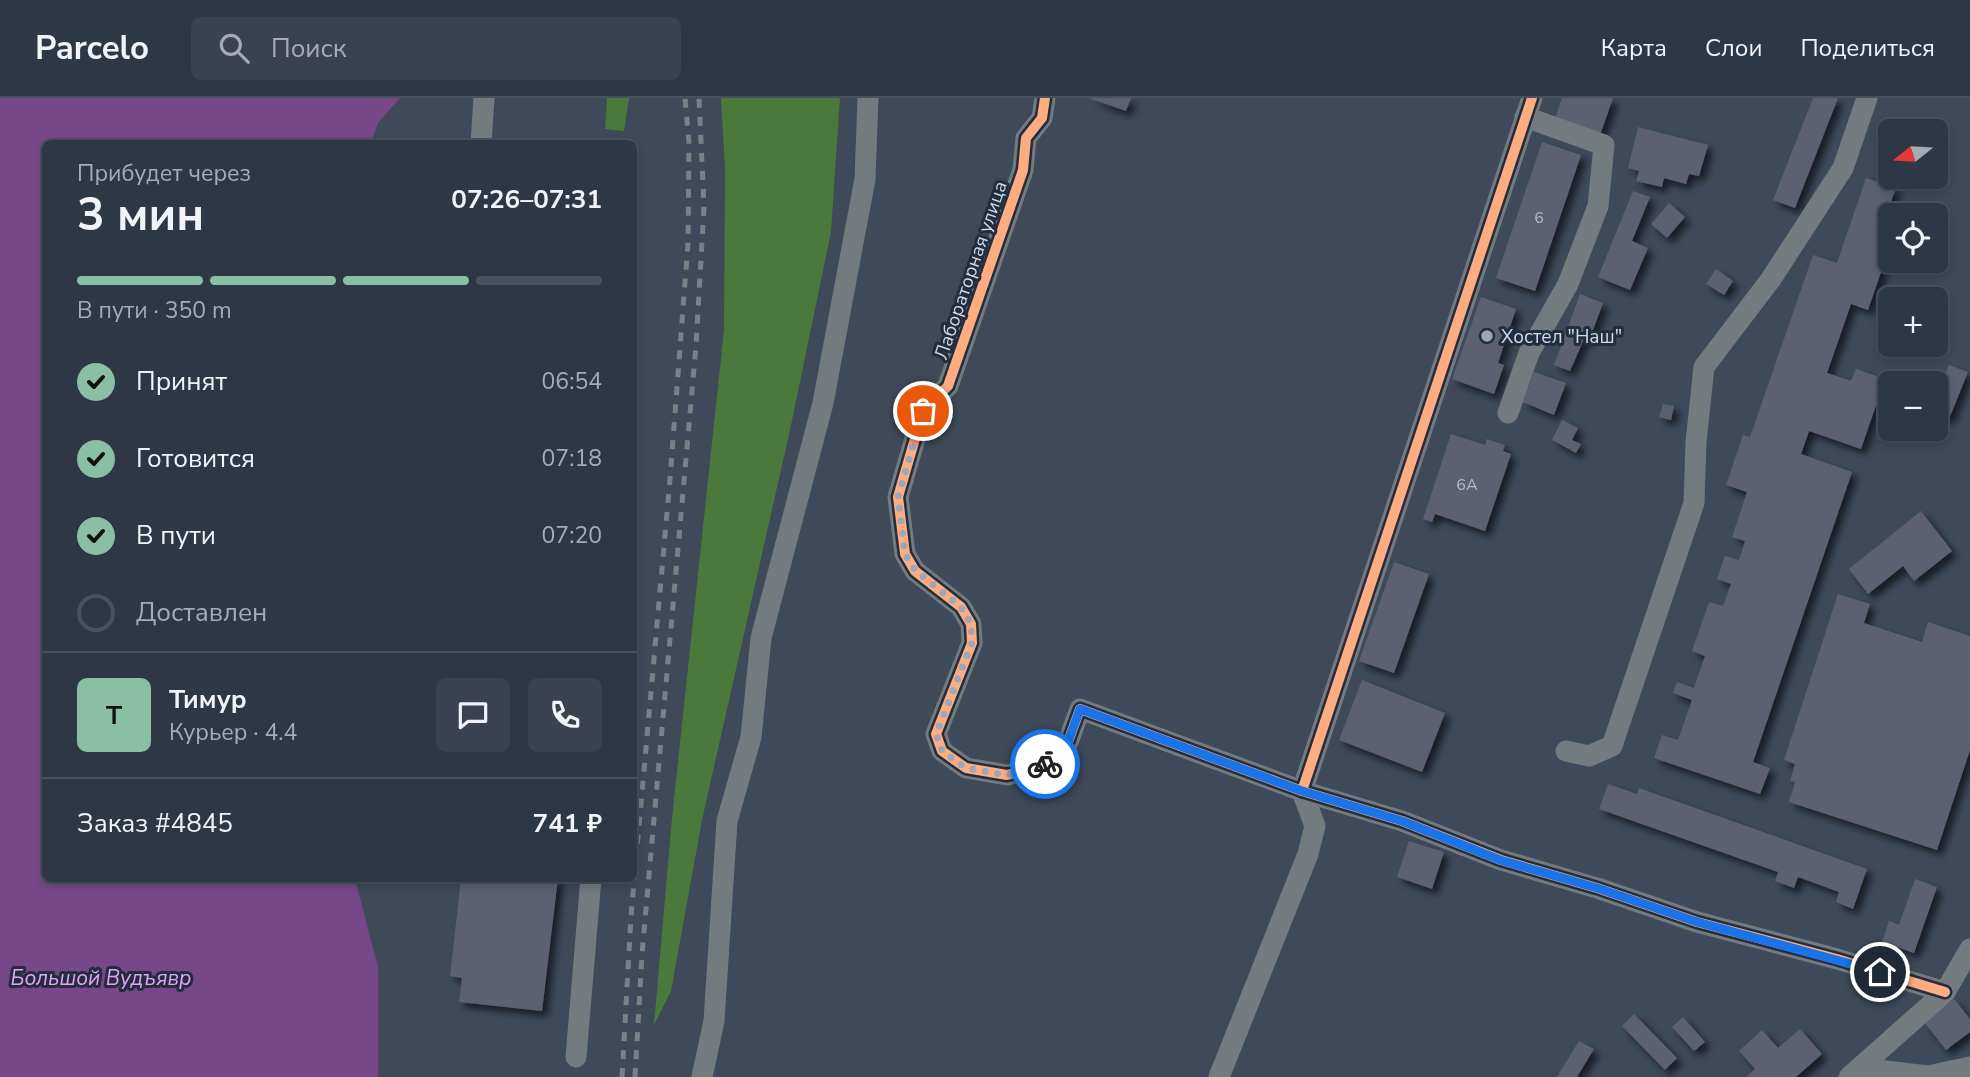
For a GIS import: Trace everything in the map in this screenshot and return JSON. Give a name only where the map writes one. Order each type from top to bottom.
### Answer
[{"type":"street","points":[[481,140],[484,98]]},
{"type":"street","points":[[702,1077],[713,1021],[727,821],[751,737],[761,638],[824,403],[864,179],[868,98]]},
{"type":"street","name":"Лабораторная улица","points":[[1045,98],[1042,118],[1026,138],[1023,170],[948,386],[923,411],[898,497],[905,554],[915,570],[961,607],[971,624],[972,643],[936,734],[942,751],[966,768],[1007,775],[1042,766],[1068,742],[1080,709],[1302,791],[1402,821],[1500,860],[1597,888],[1697,922],[1837,959],[1945,992]]},
{"type":"street","points":[[1566,751],[1589,756],[1612,746],[1694,503],[1696,442],[1704,367],[1771,279],[1843,168],[1867,98]]},
{"type":"street","points":[[1219,1077],[1308,855],[1315,826],[1302,791],[1528,108],[1604,145],[1598,206],[1568,284],[1529,353],[1508,413]]},
{"type":"street","points":[[576,1057],[591,882]]},
{"type":"street","points":[[1854,1072],[1945,992],[1970,948]]},
{"type":"street","points":[[1854,1072],[1928,1076],[1970,1067]]},
{"type":"green space","points":[[607,98],[629,98],[624,131],[605,129]]},
{"type":"green space","points":[[721,98],[840,98],[831,232],[790,430],[702,820],[671,991],[654,1025],[672,818],[724,330],[725,169]]},
{"type":"water","name":"Большой Вудъявр","points":[[0,98],[400,98],[378,123],[372,140],[42,140],[42,882],[356,882],[378,967],[378,1077],[0,1077]]},
{"type":"building","points":[[1089,98],[1131,98],[1126,111]]},
{"type":"building","points":[[1562,98],[1613,98],[1599,138],[1554,122]]},
{"type":"building","points":[[1813,98],[1838,98],[1795,208],[1773,200]]},
{"type":"building","points":[[1638,127],[1708,145],[1699,176],[1689,174],[1686,184],[1664,178],[1662,187],[1636,181],[1639,171],[1628,168]]},
{"type":"building","points":[[1542,142],[1581,155],[1535,291],[1496,278]]},
{"type":"building","points":[[1866,178],[1878,182],[1878,189],[1896,189],[1891,203],[1878,203],[1878,273],[1881,273],[1868,310],[1851,304],[1827,373],[1851,381],[1856,369],[1878,377],[1878,399],[1861,449],[1809,431],[1801,454],[1852,472],[1753,762],[1770,768],[1760,794],[1654,758],[1662,735],[1678,740],[1692,700],[1673,693],[1677,682],[1694,688],[1705,656],[1692,651],[1709,602],[1723,606],[1731,584],[1717,579],[1725,556],[1739,560],[1745,541],[1732,537],[1747,492],[1726,485],[1743,435],[1750,437],[1813,255],[1837,263]]},
{"type":"building","points":[[1633,191],[1650,197],[1632,241],[1648,248],[1630,290],[1598,277]]},
{"type":"building","points":[[1669,203],[1685,217],[1667,238],[1651,224]]},
{"type":"building","points":[[1716,269],[1733,281],[1724,295],[1706,284]]},
{"type":"building","points":[[1580,294],[1603,303],[1589,341],[1584,339],[1570,371],[1554,365]]},
{"type":"building","name":"Хостел \"Наш\"","points":[[1481,297],[1516,309],[1498,363],[1504,365],[1494,394],[1452,379]]},
{"type":"building","points":[[1949,365],[1968,372],[1949,419],[1948,371]]},
{"type":"building","points":[[1534,372],[1566,383],[1554,415],[1523,402]]},
{"type":"building","points":[[1663,404],[1674,406],[1671,420],[1659,417]]},
{"type":"building","points":[[1562,420],[1578,428],[1572,440],[1581,444],[1576,453],[1552,440]]},
{"type":"building","points":[[1451,434],[1485,445],[1487,439],[1505,445],[1503,451],[1511,454],[1485,531],[1435,514],[1432,522],[1423,519]]},
{"type":"building","points":[[1921,511],[1952,551],[1914,581],[1903,566],[1868,594],[1849,569]]},
{"type":"building","points":[[1394,562],[1429,574],[1394,673],[1359,661]]},
{"type":"building","points":[[1838,594],[1870,604],[1864,623],[1922,642],[1928,622],[1970,636],[1970,750],[1937,850],[1789,802],[1795,782],[1790,781],[1795,764],[1784,760]]},
{"type":"building","points":[[1362,680],[1445,713],[1422,772],[1339,740]]},
{"type":"building","points":[[1608,784],[1637,794],[1639,788],[1867,869],[1853,909],[1836,902],[1839,892],[1798,877],[1794,888],[1775,881],[1778,872],[1599,809]]},
{"type":"building","points":[[1409,841],[1444,852],[1432,889],[1397,877]]},
{"type":"building","points":[[1915,879],[1937,887],[1914,953],[1882,942],[1889,921],[1899,925]]},
{"type":"building","points":[[461,882],[558,882],[542,1011],[459,1002],[462,978],[450,976]]},
{"type":"building","points":[[1954,999],[1970,1019],[1970,1032],[1946,1050],[1924,1022]]},
{"type":"building","points":[[1634,1014],[1677,1058],[1665,1070],[1622,1026]]},
{"type":"building","points":[[1683,1017],[1705,1042],[1694,1051],[1672,1027]]},
{"type":"building","points":[[1800,1029],[1822,1054],[1796,1077],[1746,1077],[1755,1069],[1739,1051],[1762,1030],[1778,1048]]},
{"type":"building","points":[[1579,1041],[1594,1049],[1577,1077],[1557,1077]]},
{"type":"railway","points":[[637,849],[688,243],[689,143],[685,98]]},
{"type":"railway","points":[[635,1077],[642,954],[696,346],[704,207],[699,98]]},
{"type":"railway","points":[[622,1077],[634,882]]},
{"type":"cycle path","points":[[1045,98],[1042,118],[1026,138],[1023,170],[948,386],[923,411],[898,497],[905,554],[915,571],[961,607],[971,624],[972,643],[936,734],[942,751],[966,768],[1007,775],[1042,766],[1068,742],[1080,709],[1302,791],[1402,821],[1501,860],[1597,888],[1697,922],[1837,959],[1945,992]]},
{"type":"cycle path","points":[[1302,791],[1532,98]]},
{"type":"way so far","points":[[923,411],[898,497],[905,554],[915,570],[961,607],[971,624],[972,643],[936,734],[942,751],[966,768],[1007,775],[1045,764]]},
{"type":"place","name":"Хостел \"Наш\"","points":[[1487,336]]},
{"type":"route","points":[[1045,764],[1068,742],[1080,709],[1302,791],[1402,821],[1500,860],[1597,888],[1697,922],[1880,972]]}]
